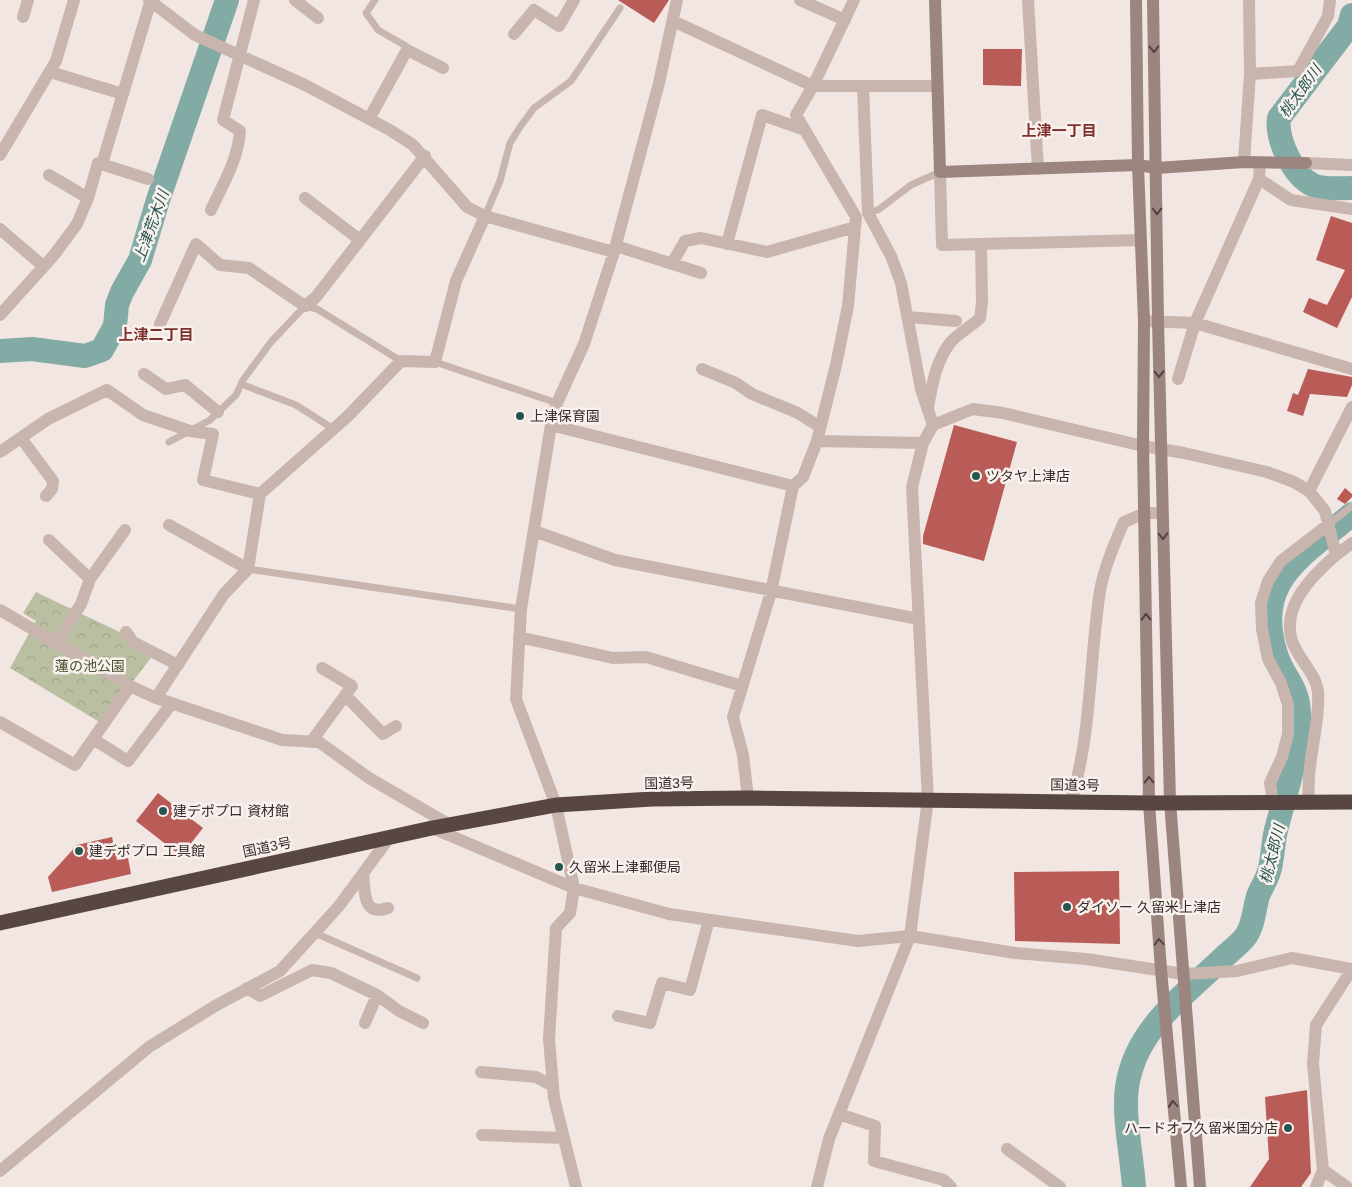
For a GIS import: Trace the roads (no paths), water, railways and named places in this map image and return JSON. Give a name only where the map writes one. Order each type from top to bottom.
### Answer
[{"type":"highway","name":"国道3号","points":[[0,923],[432,828],[556,805],[652,799],[748,798],[1149,803],[1352,802]]},
{"type":"street","points":[[23,17],[28,0]]},
{"type":"street","points":[[0,155],[56,61],[74,0]]},
{"type":"street","points":[[211,210],[234,161],[239,144],[240,131],[223,120],[254,0]]},
{"type":"street","points":[[295,0],[318,18]]},
{"type":"street","points":[[514,34],[534,10],[559,26],[574,0]]},
{"type":"street","points":[[576,1187],[553,1086],[549,1039],[556,928],[570,913],[574,888],[556,805],[516,699],[521,609],[551,425],[557,403],[584,344],[615,249],[659,83],[677,0]]},
{"type":"street","points":[[800,0],[845,20]]},
{"type":"street","points":[[854,0],[813,86],[796,115],[860,219],[891,256],[901,283],[921,389],[933,425]]},
{"type":"street","points":[[935,0],[942,245],[1142,240]]},
{"type":"street","points":[[1028,0],[1038,169]]},
{"type":"street","points":[[1136,0],[1138,165],[1144,321],[1143,446],[1149,803],[1161,970],[1182,1187]]},
{"type":"street","points":[[1153,0],[1162,513],[1170,802],[1200,1187]]},
{"type":"street","points":[[1244,162],[1250,74],[1249,0]]},
{"type":"street","points":[[1250,74],[1298,71],[1328,16],[1330,0]]},
{"type":"street","points":[[102,164],[150,1],[195,34],[369,119],[413,145],[425,156],[467,207],[485,216],[701,272]]},
{"type":"street","points":[[673,21],[813,86],[936,86]]},
{"type":"street","points":[[369,119],[407,50],[443,68]]},
{"type":"street","points":[[50,72],[123,94]]},
{"type":"street","points":[[748,798],[743,755],[733,717],[771,592],[793,486],[804,477],[817,440],[836,365],[848,306],[860,219],[863,87]]},
{"type":"street","points":[[727,244],[762,115],[805,130]]},
{"type":"street","points":[[160,324],[196,244],[220,265],[249,268],[305,306],[316,297],[425,156]]},
{"type":"street","points":[[940,172],[1138,165],[1157,168],[1244,162],[1260,164],[1352,165]]},
{"type":"street","points":[[0,315],[54,255],[77,224],[88,198],[98,163],[148,179]]},
{"type":"street","points":[[1178,379],[1195,323],[1259,179],[1260,164]]},
{"type":"street","points":[[50,175],[88,198]]},
{"type":"street","points":[[1259,179],[1291,200],[1352,209]]},
{"type":"street","points":[[305,198],[360,240]]},
{"type":"street","points":[[156,698],[224,594],[248,569],[260,494],[332,428],[348,416],[401,361],[435,362],[456,281],[485,216]]},
{"type":"street","points":[[672,263],[685,241],[700,238],[767,252],[860,219]]},
{"type":"street","points":[[0,229],[43,266]]},
{"type":"street","points":[[928,410],[933,379],[942,356],[950,342],[980,318],[982,302],[981,244]]},
{"type":"street","points":[[908,317],[956,321]]},
{"type":"street","points":[[1144,321],[1195,323],[1352,369]]},
{"type":"street","points":[[702,368],[736,383],[752,394],[798,413],[820,427]]},
{"type":"street","points":[[144,374],[166,389],[185,384],[218,412]]},
{"type":"street","points":[[0,452],[48,419],[107,390],[143,414],[190,431],[213,434],[204,480],[260,494]]},
{"type":"street","points":[[1308,491],[1352,407]]},
{"type":"street","points":[[817,1187],[829,1139],[910,936],[928,799],[912,487],[923,443],[933,425],[973,409],[1003,413],[1143,446],[1184,453],[1267,472],[1294,482],[1308,491],[1325,511],[1336,555]]},
{"type":"street","points":[[551,425],[793,486]]},
{"type":"street","points":[[21,438],[53,480],[52,489],[46,496]]},
{"type":"street","points":[[817,440],[923,443]]},
{"type":"street","points":[[1071,801],[1076,782],[1090,697],[1100,590],[1114,544],[1124,522],[1145,513],[1162,513]]},
{"type":"street","points":[[169,524],[248,569]]},
{"type":"street","points":[[1273,802],[1270,783],[1282,756],[1288,734],[1288,705],[1281,683],[1268,659],[1262,628],[1261,604],[1268,581],[1281,561],[1328,524]]},
{"type":"street","points":[[56,643],[81,604],[90,580],[125,530]]},
{"type":"street","points":[[534,530],[615,560],[919,620]]},
{"type":"street","points":[[49,540],[90,580]]},
{"type":"street","points":[[1305,802],[1318,708],[1318,690],[1304,660],[1292,641],[1291,620],[1298,596],[1315,574],[1352,543]]},
{"type":"street","points":[[0,610],[130,686],[156,698],[282,740],[319,742],[368,778],[450,825]]},
{"type":"street","points":[[126,632],[133,642],[178,664]]},
{"type":"street","points":[[519,637],[613,658],[646,657],[742,686]]},
{"type":"street","points":[[311,742],[352,686],[322,668]]},
{"type":"street","points":[[0,722],[75,765],[130,686]]},
{"type":"street","points":[[346,695],[384,734],[396,726]]},
{"type":"street","points":[[93,739],[128,761],[172,703]]},
{"type":"street","points":[[432,828],[574,888],[669,914],[858,941],[910,936],[1015,953],[1086,959],[1184,974],[1237,971],[1292,958],[1352,969],[1316,1025],[1313,1064],[1323,1170],[1316,1187]]},
{"type":"street","points":[[0,1171],[149,1047],[180,1026],[280,971],[339,906],[389,838]]},
{"type":"street","points":[[363,873],[365,899],[372,909],[379,911],[388,908]]},
{"type":"street","points":[[618,1016],[650,1024],[662,983],[690,990],[709,920]]},
{"type":"street","points":[[247,988],[260,996],[312,970],[331,973],[377,995],[423,1023]]},
{"type":"street","points":[[365,1023],[377,995]]},
{"type":"street","points":[[481,1072],[536,1077],[553,1086]]},
{"type":"street","points":[[839,1114],[875,1126],[874,1161],[944,1180],[951,1187]]},
{"type":"street","points":[[482,1135],[564,1138]]},
{"type":"street","points":[[1007,1149],[1060,1187]]},
{"type":"street","points":[[1323,1170],[1347,1187]]},
{"type":"lane","points":[[374,0],[366,13],[378,30],[406,46],[407,50]]},
{"type":"lane","points":[[485,216],[500,181],[510,143],[520,127],[534,108],[571,81],[620,8]]},
{"type":"lane","points":[[860,219],[878,210],[911,185],[940,172]]},
{"type":"lane","points":[[168,442],[210,420],[236,394],[270,342],[305,306],[317,309],[401,361]]},
{"type":"lane","points":[[435,362],[557,403]]},
{"type":"lane","points":[[241,384],[296,405],[332,428]]},
{"type":"lane","points":[[1328,524],[1352,506]]},
{"type":"lane","points":[[248,569],[521,609]]},
{"type":"lane","points":[[315,932],[417,978]]},
{"type":"waterway","name":"上津荒木川","points":[[0,351],[32,349],[85,356],[102,350],[115,326],[117,305],[122,292],[140,260],[158,200],[227,0]]},
{"type":"waterway","name":"桃太郎川","points":[[1352,15],[1349,26],[1279,118],[1280,136],[1283,146],[1299,174],[1313,185],[1322,188],[1352,188]]},
{"type":"waterway","name":"桃太郎川","points":[[1134,1187],[1126,1099],[1132,1067],[1140,1048],[1162,1016],[1176,1001],[1246,936],[1258,896],[1270,868],[1276,830],[1295,757],[1299,728],[1296,696],[1277,657],[1271,631],[1271,609],[1276,590],[1286,573],[1299,558],[1352,514]]},
{"type":"place","name":"上津保育園","points":[[520,416]]},
{"type":"place","name":"ツタヤ上津店","points":[[976,476]]},
{"type":"place","name":"建デポプロ 資材館","points":[[163,811]]},
{"type":"place","name":"建デポプロ 工具館","points":[[79,851]]},
{"type":"place","name":"久留米上津郵便局","points":[[559,867]]},
{"type":"place","name":"ダイソー 久留米上津店","points":[[1067,907]]},
{"type":"place","name":"ハードオフ久留米国分店","points":[[1288,1128]]},
{"type":"district","name":"上津一丁目","points":[[1059,130]]},
{"type":"district","name":"上津二丁目","points":[[156,334]]},
{"type":"park label","name":"蓮の池公園","points":[[90,666]]}]
